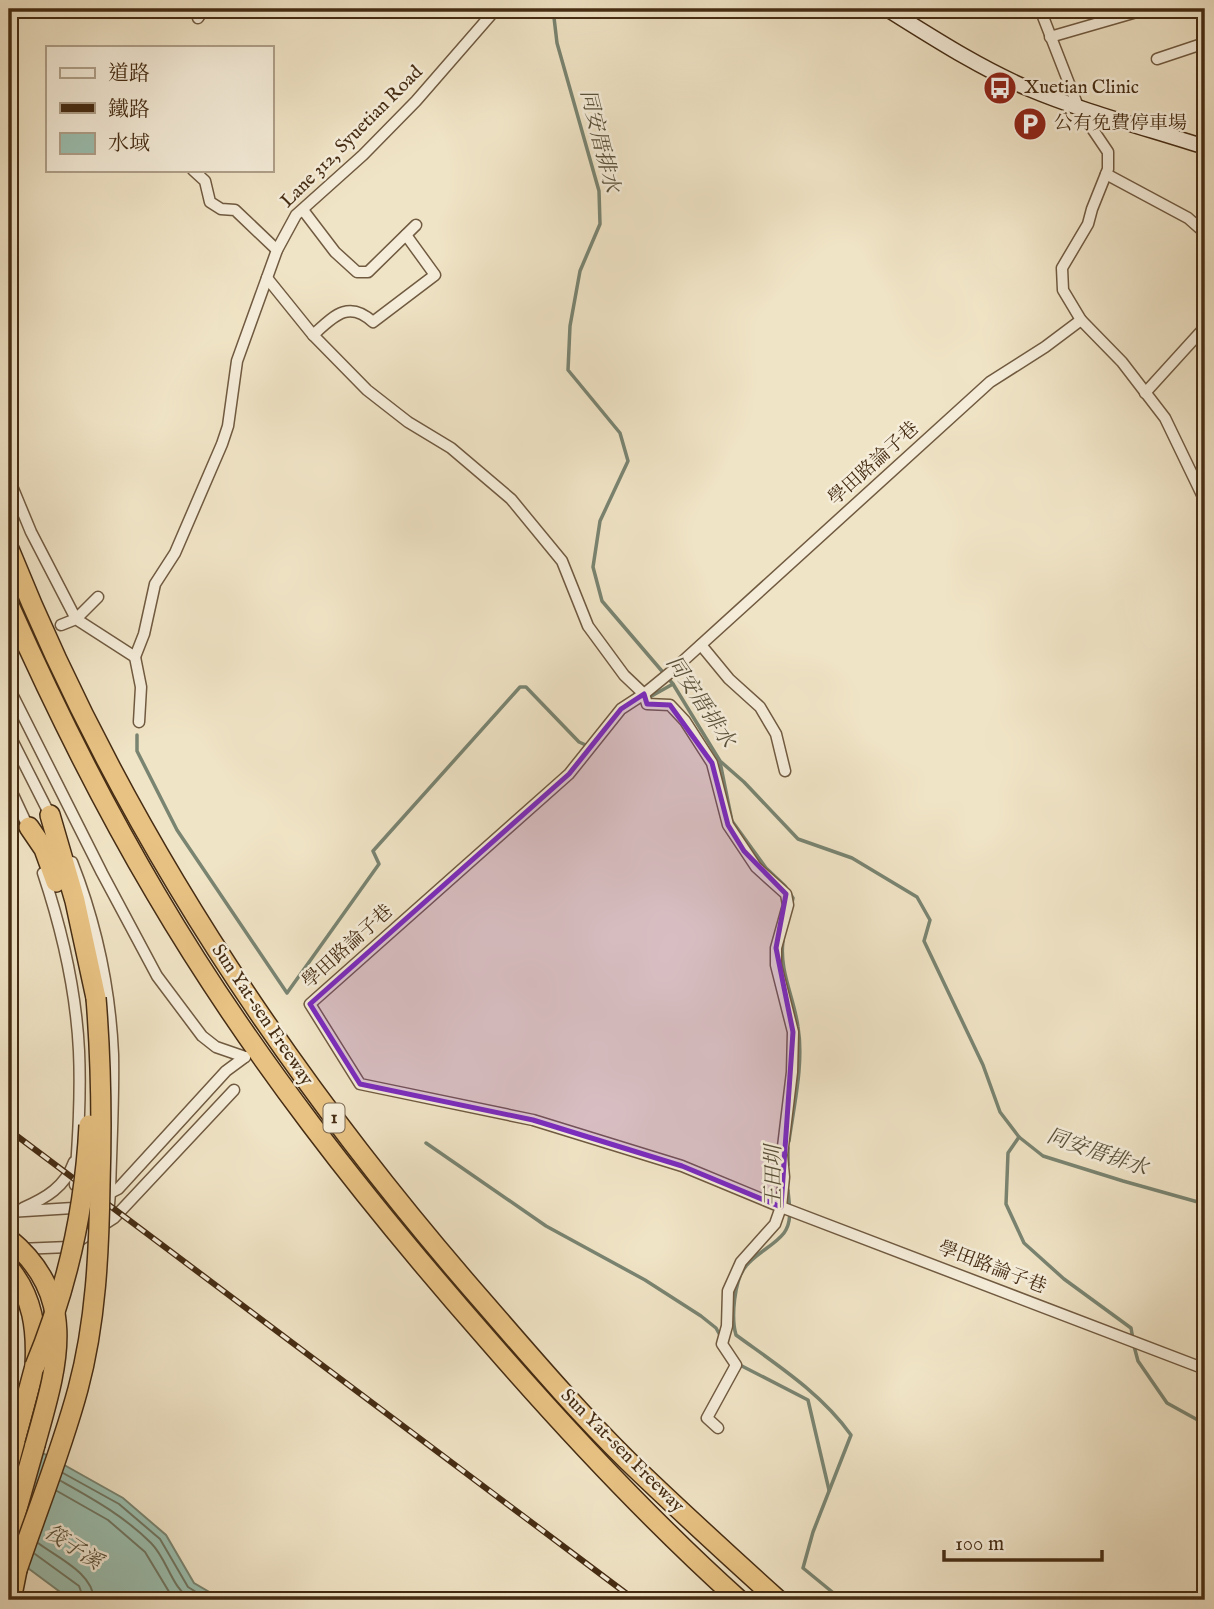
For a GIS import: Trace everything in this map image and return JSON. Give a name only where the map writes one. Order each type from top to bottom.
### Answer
[{"type":"highway","name":"Sun Yat-sen Freeway","points":[[9,549],[53,652],[122,790],[176,886],[304,1078],[383,1182],[541,1368],[626,1459],[778,1600]]},
{"type":"highway","name":"Sun Yat-sen Freeway","points":[[9,605],[80,757],[158,897],[234,1017],[286,1091],[366,1196],[516,1373],[610,1476],[739,1600]]},
{"type":"highway","points":[[11,1600],[18,1570],[78,1391],[94,1304],[99,1240],[101,1056],[75,901],[50,815]]},
{"type":"highway","points":[[9,1463],[35,1366],[62,1288],[81,1207],[90,1099],[90,1000],[64,905],[44,849],[29,827]]},
{"type":"highway","points":[[9,1239],[41,1275],[50,1293],[58,1330],[51,1386],[9,1537]]},
{"type":"highway","points":[[9,1268],[23,1288],[32,1310],[35,1366]]},
{"type":"main road","points":[[887,9],[964,56],[1026,88],[1079,108],[1205,148]]},
{"type":"street","name":"Lane 312, Syuetian Road","points":[[135,657],[144,634],[155,584],[175,552],[222,444],[228,426],[237,361],[277,250],[296,215],[363,155],[416,101],[496,9]]},
{"type":"street","points":[[1040,9],[1079,108],[1108,152],[1108,169],[1088,224],[1062,268],[1063,290],[1080,320],[1122,362],[1164,418],[1205,501]]},
{"type":"street","points":[[1050,37],[1147,9]]},
{"type":"street","points":[[1157,59],[1205,43]]},
{"type":"street","points":[[195,172],[205,181],[210,202],[221,209],[235,210],[277,250]]},
{"type":"street","points":[[1106,174],[1188,218],[1205,233]]},
{"type":"street","points":[[303,210],[335,251],[357,272],[368,272],[416,225]]},
{"type":"street","points":[[313,335],[334,316],[353,310],[363,313],[373,322],[435,275],[406,235]]},
{"type":"street","points":[[267,278],[313,335],[368,390],[408,422],[451,448],[511,499],[562,561],[588,626],[598,642],[624,675],[644,694],[647,704],[670,705],[685,721],[712,763],[728,825],[756,867],[786,894],[788,905],[776,948],[776,965],[793,1032],[792,1072],[782,1155],[781,1207],[775,1224],[741,1262],[728,1291],[727,1326],[722,1344],[736,1365],[708,1418],[718,1428]]},
{"type":"street","name":"學田路論子巷","points":[[1080,320],[1045,347],[990,382],[701,645],[644,694],[621,709],[569,774],[310,1003],[360,1084],[533,1120],[682,1166],[781,1207],[1205,1369]]},
{"type":"street","points":[[1145,393],[1205,327]]},
{"type":"street","points":[[9,479],[31,532],[76,619],[135,657],[141,687],[139,722]]},
{"type":"street","points":[[61,625],[76,619],[98,597]]},
{"type":"street","points":[[701,645],[729,679],[760,707],[776,734],[785,771]]},
{"type":"street","points":[[9,688],[157,976],[202,1036],[216,1047],[245,1057],[226,1071],[118,1189],[73,1208],[11,1212]]},
{"type":"street","points":[[9,734],[66,844],[86,896],[98,942],[113,1054],[107,1223]]},
{"type":"street","points":[[9,786],[29,827],[54,906],[72,991],[79,1061],[73,1208],[78,1224],[84,1230],[94,1232]]},
{"type":"street","points":[[9,1249],[69,1247],[107,1223],[234,1090]]},
{"type":"street","points":[[11,1212],[41,1200],[56,1190],[67,1177],[77,1153]]},
{"type":"highlighted area","points":[[644,694],[647,704],[670,705],[712,763],[728,825],[744,851],[786,894],[776,948],[793,1032],[781,1207],[682,1166],[533,1120],[360,1084],[310,1004],[569,774],[621,709]]},
{"type":"water","name":"筏子溪","points":[[9,1434],[123,1498],[166,1535],[194,1583],[223,1600],[71,1600],[9,1554]]},
{"type":"waterway","name":"同安厝排水","points":[[553,9],[557,43],[599,191],[600,224],[580,271],[570,326],[568,370],[620,433],[628,461],[600,521],[593,567],[602,601],[673,684],[720,761],[744,782],[798,839],[852,858],[917,897],[930,920],[924,941],[983,1065],[1000,1112],[1019,1137],[1043,1156],[1205,1204]]},
{"type":"waterway","points":[[648,698],[673,684]]},
{"type":"waterway","points":[[137,735],[137,751],[177,830],[287,993],[379,864],[373,851],[520,687],[526,687],[579,742],[588,746]]},
{"type":"waterway","name":"王田圳","points":[[720,762],[732,821],[766,868],[785,886],[793,898],[792,903]]},
{"type":"waterway","name":"王田圳","points":[[783,941],[783,963],[800,1041],[798,1084],[789,1141]]},
{"type":"waterway","points":[[1019,1137],[1008,1153],[1006,1204],[1024,1243],[1064,1279],[1131,1328],[1133,1339]]},
{"type":"waterway","points":[[426,1143],[546,1226],[645,1280],[701,1316],[716,1328],[721,1337]]},
{"type":"waterway","name":"王田圳","points":[[788,1148],[788,1165]]},
{"type":"waterway","name":"王田圳","points":[[788,1190],[790,1212],[787,1228],[780,1238],[750,1261],[742,1272],[735,1299],[735,1328],[736,1335],[812,1393],[851,1435],[813,1532],[803,1568],[842,1600]]},
{"type":"waterway","points":[[1134,1346],[1138,1361],[1167,1403],[1205,1424]]},
{"type":"waterway","points":[[738,1364],[808,1400],[829,1490]]},
{"type":"tunnel","points":[[9,649],[48,631]]},
{"type":"railway","points":[[9,1130],[635,1600]]},
{"type":"place","name":"Xuetian Clinic","points":[[1000,88]]},
{"type":"place","name":"公有免費停車場","points":[[1030,124]]}]
